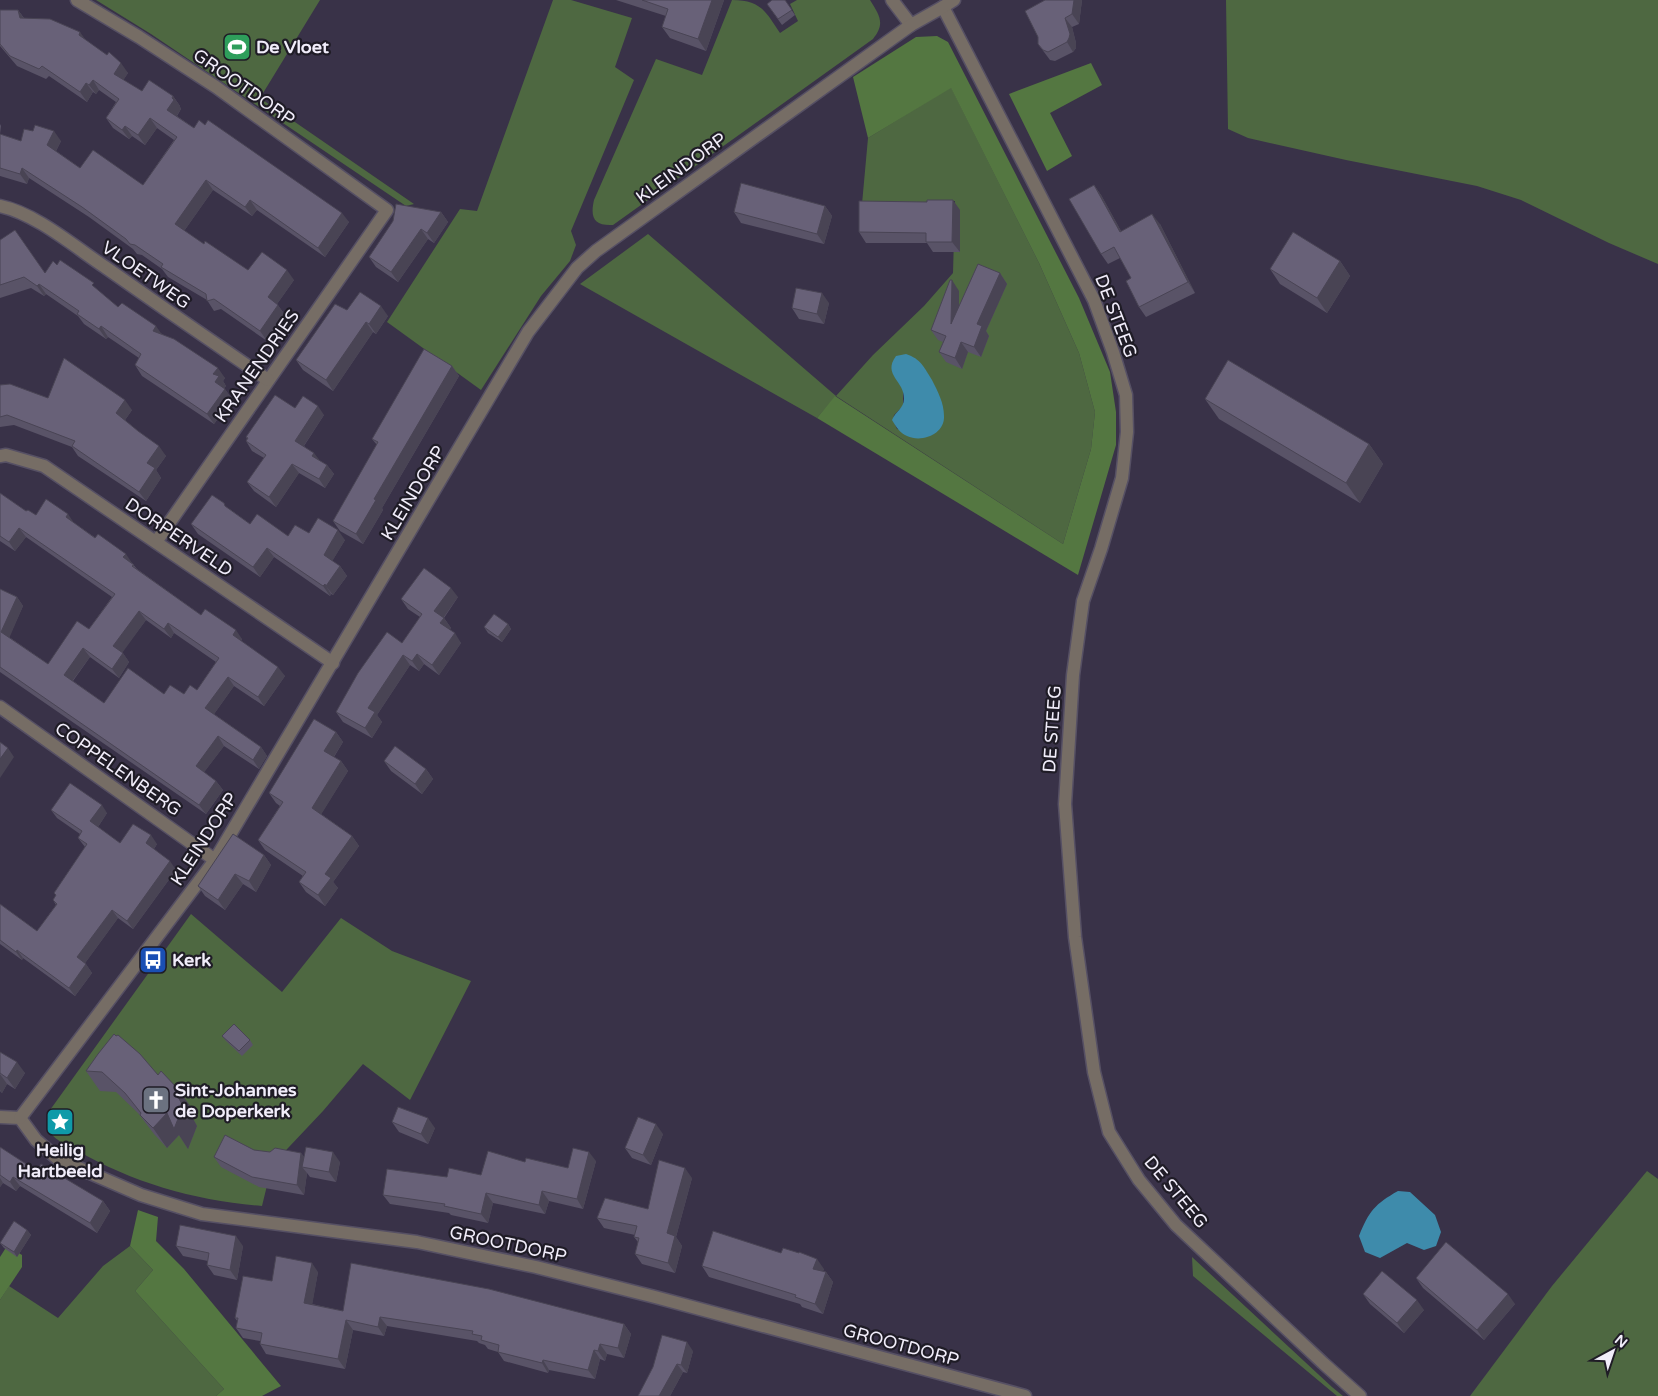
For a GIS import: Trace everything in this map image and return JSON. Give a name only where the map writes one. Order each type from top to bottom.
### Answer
[{"type":"street","name":"GROOTDORP","points":[[77,0],[139,37],[216,87],[386,210]]},
{"type":"street","points":[[892,0],[911,25]]},
{"type":"street","name":"KLEINDORP","points":[[20,1118],[215,860],[528,332],[577,268],[596,250],[911,25],[948,4]]},
{"type":"street","name":"DE STEEG","points":[[948,4],[1094,300],[1126,395],[1127,432],[1122,478],[1101,549],[1082,601],[1073,675],[1065,804],[1075,937],[1094,1072],[1109,1132],[1138,1180],[1176,1225],[1360,1396]]},
{"type":"street","name":"VLOETWEG","points":[[0,206],[25,214],[64,239],[268,380]]},
{"type":"street","name":"KRANENDRIES","points":[[156,542],[386,210]]},
{"type":"street","name":"DORPERVELD","points":[[0,456],[6,455],[44,466],[333,663]]},
{"type":"street","name":"COPPELENBERG","points":[[0,707],[215,860]]},
{"type":"street","points":[[0,1117],[20,1118]]},
{"type":"street","name":"GROOTDORP","points":[[20,1118],[36,1140],[58,1159],[141,1195],[202,1214],[418,1242],[536,1267],[1024,1396]]},
{"type":"green space","name":"De Vloet","points":[[96,0],[320,0],[260,98],[414,204],[406,206],[151,34]]},
{"type":"green space","points":[[553,0],[571,0],[632,18],[615,67],[634,80],[571,231],[576,245],[570,261],[541,296],[481,390],[387,322],[460,209],[477,211]]},
{"type":"green space","points":[[732,0],[750,2],[762,9],[780,33],[798,21],[790,4],[797,0],[870,0],[880,19],[880,24],[873,39],[613,225],[601,224],[593,216],[594,200],[656,59],[702,75]]},
{"type":"green space","points":[[1226,0],[1658,0],[1658,264],[1609,243],[1521,200],[1477,186],[1248,138],[1228,129]]},
{"type":"green space","points":[[937,36],[948,42],[1079,298],[1110,372],[1116,412],[1116,445],[1078,575],[817,418],[835,396],[1063,544],[1091,449],[1095,412],[1079,353],[1039,263],[951,88],[868,138],[853,77],[916,37]]},
{"type":"green space","points":[[1091,63],[1102,85],[1050,113],[1072,156],[1047,171],[1009,94]]},
{"type":"green space","points":[[951,87],[1039,263],[1079,353],[1095,412],[1091,449],[1063,544],[836,396],[873,355],[924,306],[953,273],[955,201],[862,204],[868,138]],"holes":[[[903,391],[933,435],[897,429],[893,420],[894,415],[903,406]]]},
{"type":"green space","points":[[648,234],[836,396],[817,418],[580,284]]},
{"type":"green space","points":[[191,914],[282,992],[341,918],[392,951],[471,981],[410,1100],[363,1064],[323,1111],[272,1165],[262,1206],[238,1204],[190,1195],[143,1181],[98,1162],[62,1143],[53,1136],[50,1130],[50,1110]]},
{"type":"green space","points":[[1647,1171],[1658,1179],[1658,1396],[1470,1396],[1552,1286]]},
{"type":"green space","points":[[138,1210],[158,1217],[156,1241],[184,1269],[281,1386],[262,1396],[216,1396],[224,1389],[135,1291],[153,1270],[130,1246]]},
{"type":"green space","points":[[7,1246],[22,1255],[22,1267],[0,1300],[0,1257]]},
{"type":"green space","points":[[130,1246],[153,1270],[135,1291],[224,1389],[216,1396],[0,1396],[0,1300],[9,1286],[58,1318],[103,1266]]},
{"type":"green space","points":[[1192,1257],[1343,1396],[1337,1396],[1193,1276]]},
{"type":"water","points":[[906,354],[915,358],[924,367],[932,380],[943,407],[944,416],[941,428],[926,437],[913,438],[905,435],[898,430],[892,420],[903,405],[904,399],[901,387],[891,368],[892,363],[896,356]]},
{"type":"water","points":[[1398,1191],[1410,1192],[1435,1215],[1441,1232],[1436,1246],[1424,1250],[1407,1243],[1380,1258],[1365,1252],[1359,1236],[1366,1220],[1378,1204]]},
{"type":"building","points":[[642,0],[712,0],[698,39],[662,27],[668,9]]},
{"type":"building","points":[[772,0],[785,0],[792,10],[778,19],[767,4]]},
{"type":"building","points":[[1045,0],[1074,0],[1072,14],[1065,18],[1070,34],[1067,42],[1048,52],[1043,50],[1038,44],[1038,37],[1025,11]]},
{"type":"building","points":[[0,10],[18,10],[20,18],[50,19],[80,32],[79,35],[107,55],[109,52],[121,63],[114,74],[142,91],[149,80],[173,96],[174,100],[167,110],[194,128],[199,120],[205,125],[208,120],[342,213],[318,248],[250,200],[245,207],[206,180],[175,224],[204,244],[205,241],[248,270],[262,252],[287,270],[268,297],[278,305],[260,331],[214,299],[207,301],[206,294],[161,267],[163,264],[135,245],[130,244],[126,239],[82,207],[22,168],[20,174],[0,168],[0,134],[21,141],[24,129],[33,131],[35,125],[54,131],[47,145],[80,168],[93,150],[143,185],[177,137],[150,118],[138,135],[125,126],[122,130],[106,118],[119,99],[93,80],[89,85],[86,83],[80,92],[42,66],[39,69],[10,56],[0,44]]},
{"type":"building","points":[[741,183],[825,206],[817,234],[734,212]]},
{"type":"building","points":[[1094,185],[1120,232],[1152,214],[1188,282],[1139,307],[1126,281],[1131,278],[1114,247],[1101,254],[1069,199]]},
{"type":"building","points":[[927,200],[953,200],[952,242],[926,242],[926,233],[859,232],[859,201],[927,202]]},
{"type":"building","points":[[396,204],[441,212],[427,233],[421,229],[391,272],[369,257],[393,221]]},
{"type":"building","points":[[15,230],[45,273],[53,261],[57,265],[60,260],[94,283],[92,285],[118,307],[122,303],[156,326],[153,331],[174,339],[218,368],[213,374],[219,376],[215,382],[225,389],[207,414],[135,365],[141,354],[101,326],[99,329],[77,314],[79,311],[39,284],[37,286],[24,277],[0,285],[0,240]]},
{"type":"building","points":[[1293,232],[1340,261],[1317,298],[1270,269]]},
{"type":"building","points":[[978,264],[1000,273],[977,324],[982,326],[974,347],[961,342],[955,358],[939,352],[946,336],[931,330],[950,280],[952,280],[951,324]]},
{"type":"building","points":[[796,288],[822,293],[817,314],[792,308]]},
{"type":"building","points":[[360,292],[381,306],[369,324],[366,322],[326,380],[296,360],[335,304],[347,310]]},
{"type":"building","points":[[424,349],[452,366],[374,499],[376,500],[356,534],[333,521],[378,442],[372,439]]},
{"type":"building","points":[[64,358],[125,400],[116,413],[159,446],[147,463],[155,468],[139,492],[72,446],[75,441],[7,415],[0,417],[0,385],[10,384],[48,398]]},
{"type":"building","points":[[1228,360],[1369,444],[1346,483],[1205,399]]},
{"type":"building","points":[[275,395],[295,408],[303,396],[318,406],[295,441],[314,453],[312,456],[327,465],[319,479],[292,464],[269,497],[247,482],[266,455],[246,441],[248,438],[246,437]]},
{"type":"building","points":[[0,493],[26,511],[28,510],[36,515],[46,499],[68,514],[66,517],[95,538],[98,534],[126,554],[123,557],[134,565],[132,566],[201,615],[205,609],[236,630],[233,635],[278,667],[258,697],[228,677],[205,708],[261,747],[253,760],[218,736],[196,766],[216,781],[199,805],[0,667],[0,589],[17,597],[1,632],[48,664],[77,621],[89,629],[115,594],[19,528],[9,542],[0,536]],"holes":[[[139,611],[164,629],[168,623],[219,658],[197,690],[190,685],[184,694],[170,685],[164,694],[128,668],[104,703],[64,675],[83,648],[112,669],[123,653],[113,646]]]},
{"type":"building","points":[[212,495],[250,524],[257,514],[288,536],[295,525],[309,533],[318,518],[338,530],[324,555],[340,566],[326,586],[325,584],[323,586],[267,548],[253,567],[191,524]]},
{"type":"building","points":[[424,568],[451,588],[434,611],[444,618],[440,623],[455,633],[432,665],[417,654],[412,661],[403,655],[368,708],[375,712],[365,728],[336,712],[358,673],[387,632],[402,643],[422,614],[401,599]]},
{"type":"building","points":[[494,614],[508,624],[498,637],[484,627]]},
{"type":"building","points":[[314,719],[336,732],[324,751],[341,761],[312,808],[352,836],[325,874],[331,878],[318,895],[299,882],[306,872],[258,840],[283,802],[269,793]]},
{"type":"building","points":[[0,742],[8,748],[0,759]]},
{"type":"building","points":[[395,746],[426,769],[415,784],[384,761]]},
{"type":"building","points":[[70,783],[102,805],[90,821],[120,843],[133,824],[151,835],[146,843],[170,861],[127,921],[112,910],[77,957],[86,964],[69,988],[0,940],[0,904],[37,931],[57,904],[53,900],[56,895],[54,893],[87,844],[78,838],[82,831],[51,810]]},
{"type":"building","points":[[233,834],[264,855],[249,881],[235,874],[218,900],[198,886]]},
{"type":"building","points":[[234,1024],[250,1040],[239,1051],[222,1036]]},
{"type":"building","name":"Sint-Johannes de Doperkerk","points":[[114,1034],[118,1035],[140,1054],[158,1075],[161,1071],[179,1090],[176,1093],[183,1106],[174,1129],[167,1113],[153,1128],[140,1115],[141,1113],[125,1093],[102,1072],[86,1071]]},
{"type":"building","points":[[0,1052],[17,1062],[7,1078],[0,1073]]},
{"type":"building","points":[[398,1107],[428,1118],[421,1134],[392,1122]]},
{"type":"building","points":[[638,1117],[656,1124],[643,1155],[625,1148]]},
{"type":"building","points":[[225,1135],[254,1150],[270,1152],[275,1148],[301,1153],[297,1185],[252,1177],[214,1157]]},
{"type":"building","points":[[0,1147],[37,1171],[41,1164],[103,1201],[90,1223],[13,1177],[10,1182],[0,1175]]},
{"type":"building","points":[[306,1147],[333,1152],[329,1172],[302,1167]]},
{"type":"building","points":[[573,1148],[589,1152],[577,1199],[542,1191],[539,1205],[486,1193],[481,1214],[444,1206],[445,1204],[383,1195],[387,1169],[447,1177],[449,1168],[481,1175],[488,1151],[525,1162],[526,1158],[568,1168]]},
{"type":"building","points":[[659,1160],[685,1168],[667,1233],[675,1236],[668,1263],[635,1254],[639,1238],[634,1237],[637,1226],[597,1218],[605,1198],[648,1209]]},
{"type":"building","points":[[14,1221],[27,1230],[14,1252],[0,1243]]},
{"type":"building","points":[[180,1225],[236,1236],[230,1270],[207,1265],[209,1253],[176,1246]]},
{"type":"building","points":[[713,1231],[781,1253],[783,1248],[817,1259],[813,1269],[826,1272],[815,1304],[795,1297],[796,1295],[702,1266]]},
{"type":"building","points":[[1446,1242],[1508,1294],[1477,1330],[1416,1278]]},
{"type":"building","points":[[276,1256],[312,1263],[304,1303],[343,1311],[351,1263],[489,1289],[624,1324],[618,1348],[600,1344],[598,1351],[594,1350],[588,1370],[543,1360],[542,1363],[498,1352],[499,1345],[481,1340],[482,1336],[472,1334],[473,1331],[380,1317],[378,1327],[346,1320],[338,1359],[260,1344],[262,1333],[236,1328],[238,1318],[235,1318],[243,1276],[272,1281]]},
{"type":"building","points":[[1382,1271],[1417,1300],[1397,1323],[1363,1294]]},
{"type":"building","points":[[662,1335],[687,1342],[681,1365],[677,1364],[659,1396],[638,1396],[653,1367]]},
{"type":"place","name":"De Vloet","points":[[237,47]]},
{"type":"place","name":"Kerk","points":[[153,960]]},
{"type":"place","name":"Sint-Johannes de Doperkerk","points":[[156,1100]]},
{"type":"place","name":"Heilig Hartbeeld","points":[[60,1122]]}]
